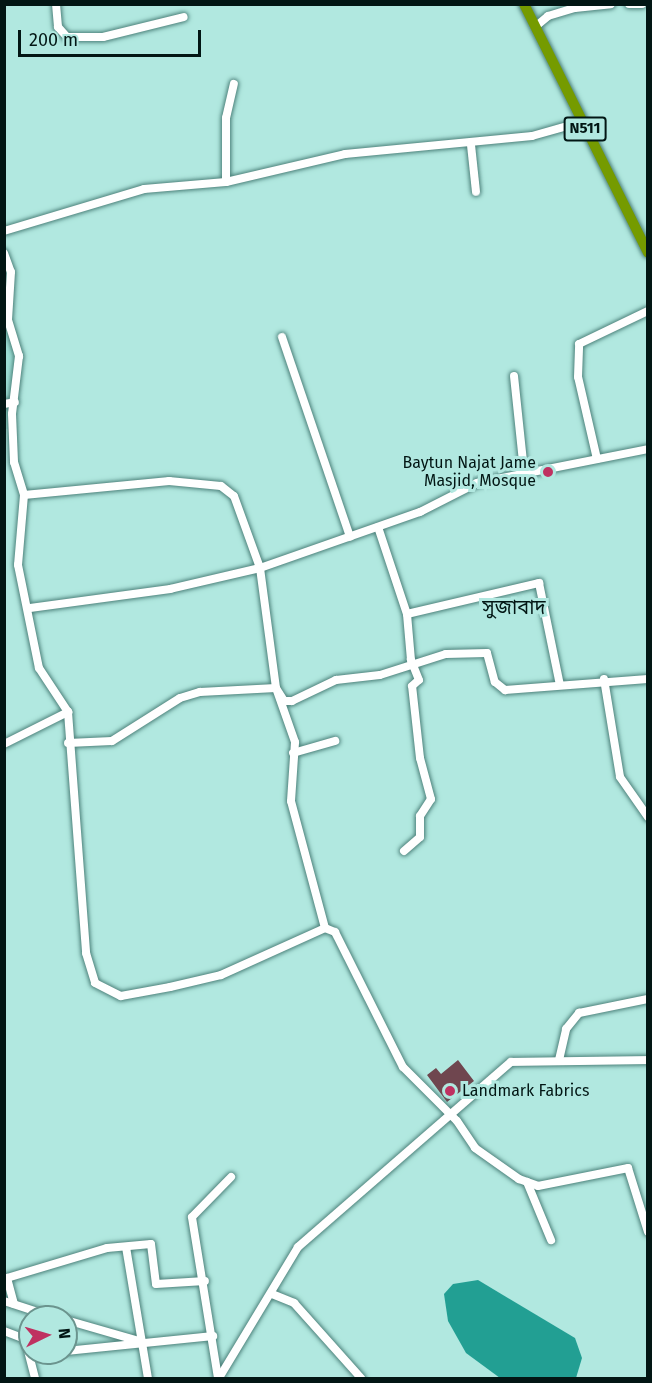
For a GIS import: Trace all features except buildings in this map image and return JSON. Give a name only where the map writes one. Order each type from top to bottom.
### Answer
[{"type":"highway","name":"N511","points":[[524,4],[648,253]]},
{"type":"street","points":[[56,4],[58,27],[67,37],[104,37],[184,17]]},
{"type":"street","points":[[535,27],[541,19],[566,10],[610,4]]},
{"type":"street","points":[[629,4],[642,4]]},
{"type":"street","points":[[226,182],[226,118],[234,84]]},
{"type":"street","points":[[4,231],[144,189],[226,182],[345,154],[471,145],[532,136],[581,122]]},
{"type":"street","points":[[471,145],[476,192]]},
{"type":"street","points":[[4,253],[11,272],[8,320],[19,356],[15,402],[14,462],[24,495],[18,565],[30,608],[39,668],[68,712],[68,743],[86,953],[94,983],[121,996],[221,975],[325,928],[335,932],[352,960],[403,1067],[450,1114],[475,1148],[527,1182],[538,1186],[628,1167],[648,1232]]},
{"type":"street","points":[[597,459],[578,377],[579,344],[648,311]]},
{"type":"street","points":[[282,336],[350,537]]},
{"type":"street","points":[[514,376],[524,471]]},
{"type":"street","points":[[4,404],[15,402]]},
{"type":"street","points":[[30,608],[170,589],[260,568],[378,527],[477,483],[524,471],[648,449]]},
{"type":"street","points":[[24,495],[169,481],[221,486],[234,496],[260,568],[276,688],[291,726],[293,753],[291,801],[325,928]]},
{"type":"street","points":[[378,527],[407,614],[414,665],[419,680],[411,686],[420,758],[431,800],[420,816],[420,837],[404,851]]},
{"type":"street","points":[[407,614],[537,582],[542,588],[560,685]]},
{"type":"street","points":[[276,688],[284,701],[292,701],[336,680],[414,665],[446,654],[480,651],[492,659],[492,676],[505,690],[604,679],[648,679]]},
{"type":"street","points":[[604,679],[620,777],[648,817]]},
{"type":"street","points":[[68,743],[112,741],[180,698],[200,692],[276,688]]},
{"type":"street","points":[[4,744],[68,712]]},
{"type":"street","points":[[293,753],[335,741]]},
{"type":"street","points":[[559,1060],[566,1029],[579,1013],[648,999]]},
{"type":"street","points":[[219,1378],[272,1294],[298,1247],[511,1062],[648,1060]]},
{"type":"street","points":[[219,1378],[205,1281],[192,1217],[231,1177]]},
{"type":"street","points":[[527,1182],[551,1240]]},
{"type":"street","points":[[14,1304],[7,1278],[94,1249],[151,1244],[156,1284],[205,1281]]},
{"type":"street","points":[[126,1247],[144,1343],[148,1378]]},
{"type":"street","points":[[272,1294],[294,1303],[361,1378]]},
{"type":"street","points":[[4,1301],[18,1305]]},
{"type":"street","points":[[78,1324],[144,1343]]},
{"type":"street","points":[[78,1350],[213,1336]]},
{"type":"shaded area","points":[[5,323],[15,356],[8,429],[5,429]]},
{"type":"shaded area","points":[[478,1280],[575,1338],[582,1358],[576,1378],[500,1378],[466,1353],[448,1321],[444,1294],[453,1284]]},
{"type":"place","name":"Baytun Najat Jame Masjid, Mosque","points":[[548,472]]},
{"type":"place","name":"Landmark Fabrics","points":[[450,1091]]},
{"type":"district","name":"সুজাবাদ","points":[[514,607]]}]
